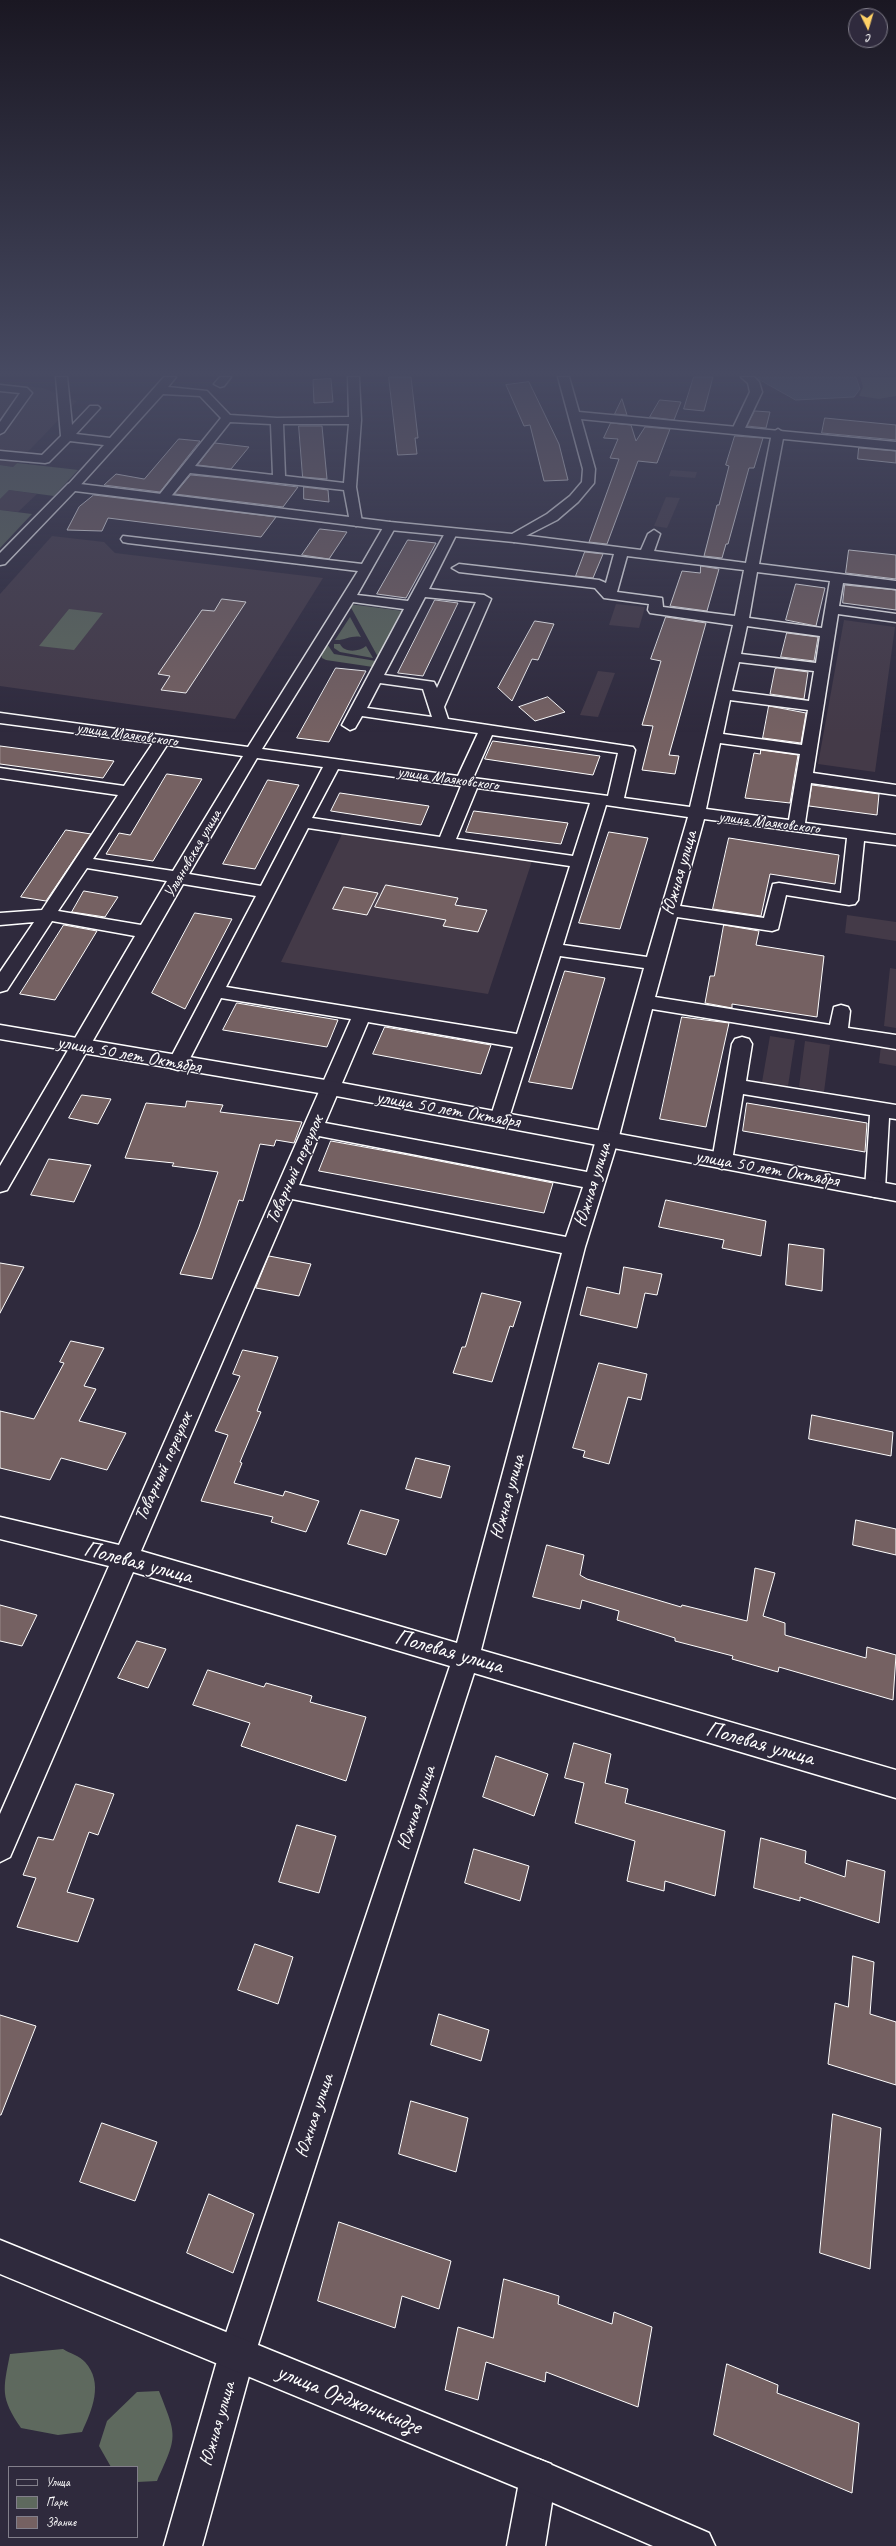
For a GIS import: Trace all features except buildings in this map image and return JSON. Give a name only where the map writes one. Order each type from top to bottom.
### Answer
[{"type":"street","points":[[0,561],[63,496]]},
{"type":"street","points":[[154,496],[356,522],[451,533],[514,538],[896,585]]},
{"type":"street","points":[[352,496],[356,522]]},
{"type":"street","points":[[514,538],[552,517],[577,496]]},
{"type":"street","name":"Южная улица","points":[[183,2546],[237,2354],[466,1657],[574,1247],[608,1140],[646,1002],[654,964],[697,813],[741,621],[766,496]]},
{"type":"street","name":"Ульяновская улица","points":[[0,1184],[253,752],[350,598],[390,526]]},
{"type":"street","points":[[350,725],[414,606],[451,533]]},
{"type":"street","points":[[646,555],[654,534]]},
{"type":"street","points":[[128,539],[366,568]]},
{"type":"street","points":[[609,595],[622,552]]},
{"type":"street","points":[[459,568],[599,584],[609,595],[657,601],[655,610],[828,633]]},
{"type":"street","points":[[796,826],[837,578]]},
{"type":"street","points":[[421,592],[484,599],[437,706]]},
{"type":"street","points":[[350,598],[414,606]]},
{"type":"street","points":[[832,609],[896,618]]},
{"type":"street","points":[[733,657],[822,668]]},
{"type":"street","points":[[375,678],[445,687]]},
{"type":"street","points":[[429,685],[442,722]]},
{"type":"street","points":[[725,694],[816,706]]},
{"type":"street","points":[[358,711],[627,750],[607,802],[580,862],[500,1119]]},
{"type":"street","name":"улица Маяковского","points":[[0,718],[607,802],[896,840]]},
{"type":"street","points":[[446,843],[487,729]]},
{"type":"street","points":[[715,738],[809,751]]},
{"type":"street","points":[[0,986],[163,740]]},
{"type":"street","points":[[178,1063],[332,764]]},
{"type":"street","points":[[0,773],[129,792]]},
{"type":"street","points":[[804,777],[896,790]]},
{"type":"street","points":[[303,822],[580,862]]},
{"type":"street","points":[[670,910],[772,926],[779,888],[849,900],[856,834]]},
{"type":"street","points":[[82,862],[180,876],[267,892]]},
{"type":"street","points":[[0,919],[47,915],[147,932]]},
{"type":"street","points":[[554,949],[654,964]]},
{"type":"street","points":[[215,991],[525,1042]]},
{"type":"street","points":[[646,1002],[896,1042]]},
{"type":"street","points":[[838,1032],[841,1011]]},
{"type":"street","name":"Товарный переулок","points":[[0,1847],[124,1558],[314,1128],[362,1015]]},
{"type":"street","name":"улица 50 лет Октября","points":[[0,1032],[331,1088],[896,1193]]},
{"type":"street","points":[[722,1161],[742,1044]]},
{"type":"street","points":[[735,1086],[888,1111],[875,1189]]},
{"type":"street","points":[[314,1128],[594,1181]]},
{"type":"street","points":[[286,1190],[574,1247]]},
{"type":"street","name":"Полевая улица","points":[[0,1528],[124,1558],[896,1784]]},
{"type":"street","name":"улица Орджоникидзе","points":[[0,2257],[538,2477],[696,2546]]},
{"type":"street","points":[[526,2546],[538,2477]]},
{"type":"shaded area","points":[[3,496],[35,496],[18,512],[0,510],[0,499]]},
{"type":"shaded area","points":[[666,497],[680,498],[667,528],[654,526]]},
{"type":"shaded area","points":[[52,536],[104,542],[115,553],[323,578],[235,719],[0,686],[0,594]]},
{"type":"shaded area","points":[[616,604],[645,607],[639,628],[609,625]]},
{"type":"shaded area","points":[[844,620],[895,627],[875,772],[818,764]]},
{"type":"shaded area","points":[[598,671],[615,673],[598,717],[580,715]]},
{"type":"shaded area","points":[[342,834],[532,861],[488,994],[281,962]]},
{"type":"shaded area","points":[[847,915],[896,922],[896,941],[845,933]]},
{"type":"shaded area","points":[[890,968],[896,969],[896,1028],[884,1026]]},
{"type":"shaded area","points":[[770,1036],[795,1040],[788,1086],[762,1082]]},
{"type":"shaded area","points":[[805,1041],[830,1045],[824,1092],[799,1087]]},
{"type":"shaded area","points":[[881,1045],[896,1048],[896,1066],[879,1063]]},
{"type":"green space","points":[[0,510],[32,514],[0,548]]},
{"type":"green space","points":[[349,604],[403,611],[378,657]]},
{"type":"green space","points":[[69,609],[103,613],[74,650],[39,646]]},
{"type":"green space","points":[[350,617],[361,637],[335,640]]},
{"type":"green space","points":[[327,644],[334,654],[376,661],[373,667],[326,660],[322,658],[321,653]]},
{"type":"green space","points":[[334,644],[340,644],[345,649],[352,651],[366,646],[373,658],[340,652],[334,648]]},
{"type":"green space","points":[[63,2349],[83,2360],[91,2370],[94,2379],[95,2388],[92,2406],[82,2432],[58,2435],[21,2428],[6,2400],[5,2385],[10,2354]]},
{"type":"green space","points":[[159,2391],[172,2428],[172,2444],[157,2481],[138,2482],[138,2466],[110,2466],[99,2446],[107,2421],[137,2392]]}]
